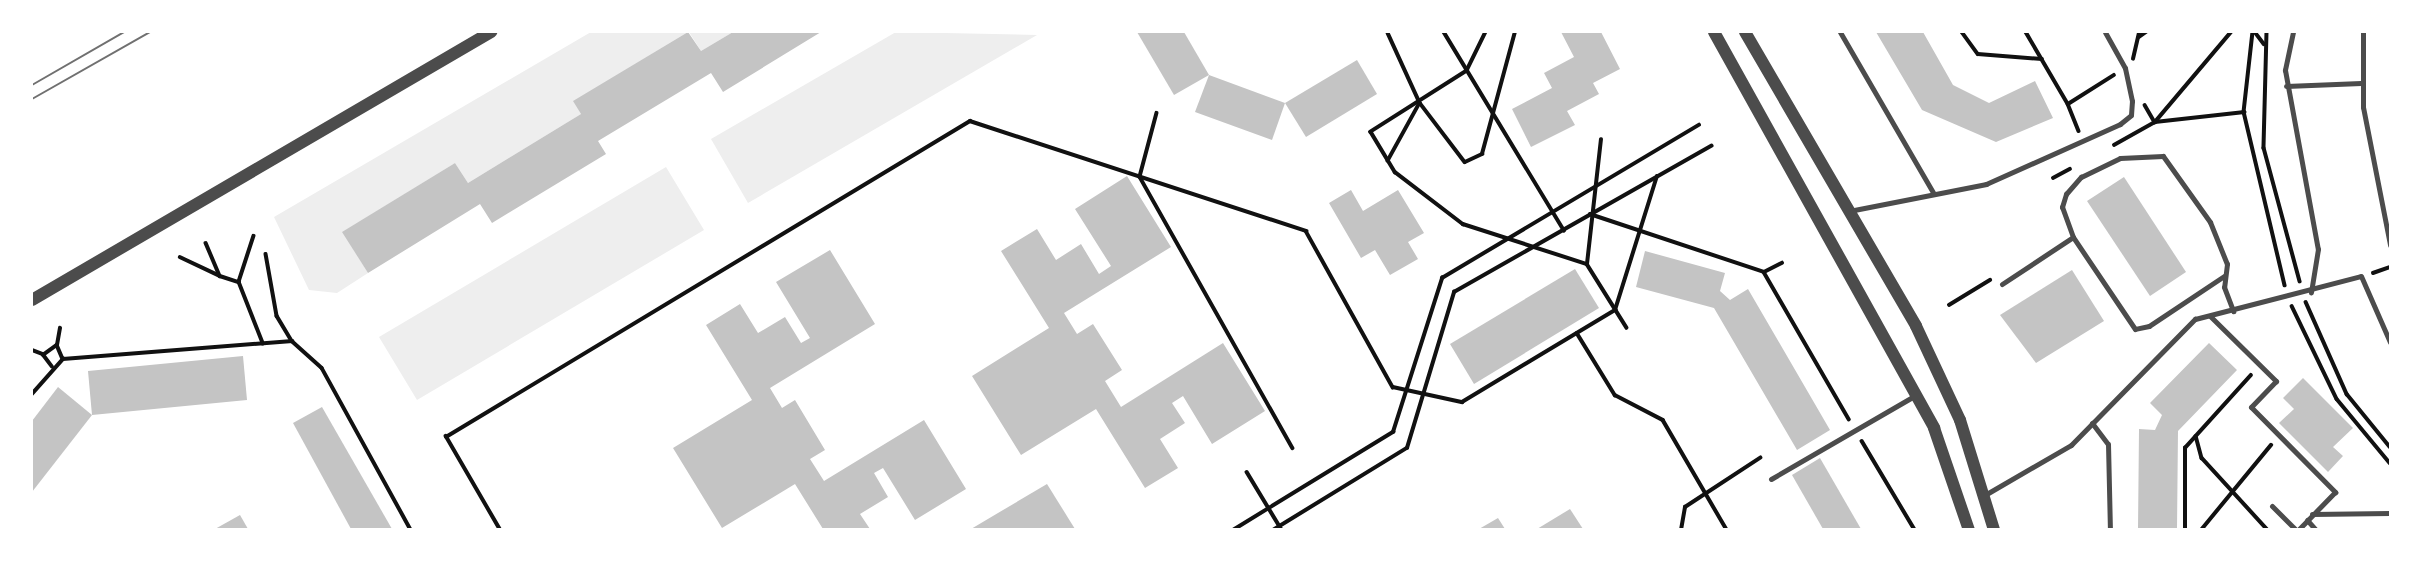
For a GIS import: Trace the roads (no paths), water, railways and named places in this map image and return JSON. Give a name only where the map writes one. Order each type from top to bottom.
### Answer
[{"type":"street","points":[[32,300],[491,32]]},
{"type":"street","points":[[1714,32],[1917,395],[1969,530]]},
{"type":"street","points":[[1745,32],[1922,337],[1960,420],[1994,530]]},
{"type":"lane","points":[[1840,32],[1934,194]]},
{"type":"lane","points":[[1849,211],[1986,184],[2084,143],[2131,115],[2124,68],[2105,32]]},
{"type":"lane","points":[[2293,32],[2286,86],[2318,249],[2311,292]]},
{"type":"lane","points":[[2363,32],[2361,83],[2390,245]]},
{"type":"lane","points":[[2286,86],[2361,83]]},
{"type":"lane","points":[[2224,276],[2149,326],[2135,329],[2073,237],[2062,207],[2074,182],[2120,158],[2155,154],[2172,163],[2210,222],[2227,264],[2224,276],[2233,312]]},
{"type":"lane","points":[[2002,284],[2073,237]]},
{"type":"lane","points":[[1983,496],[2071,444],[2195,319],[2289,300],[2361,276],[2390,342]]},
{"type":"lane","points":[[2210,316],[2276,381],[2251,407],[2335,492],[2297,530],[2272,506]]},
{"type":"lane","points":[[1772,480],[1917,395]]},
{"type":"lane","points":[[2092,424],[2108,444],[2110,530]]},
{"type":"lane","points":[[2312,514],[2390,513]]},
{"type":"lane","points":[[2307,520],[2316,530]]},
{"type":"tram line","points":[[32,85],[124,32]]},
{"type":"tram line","points":[[32,99],[150,32]]}]
